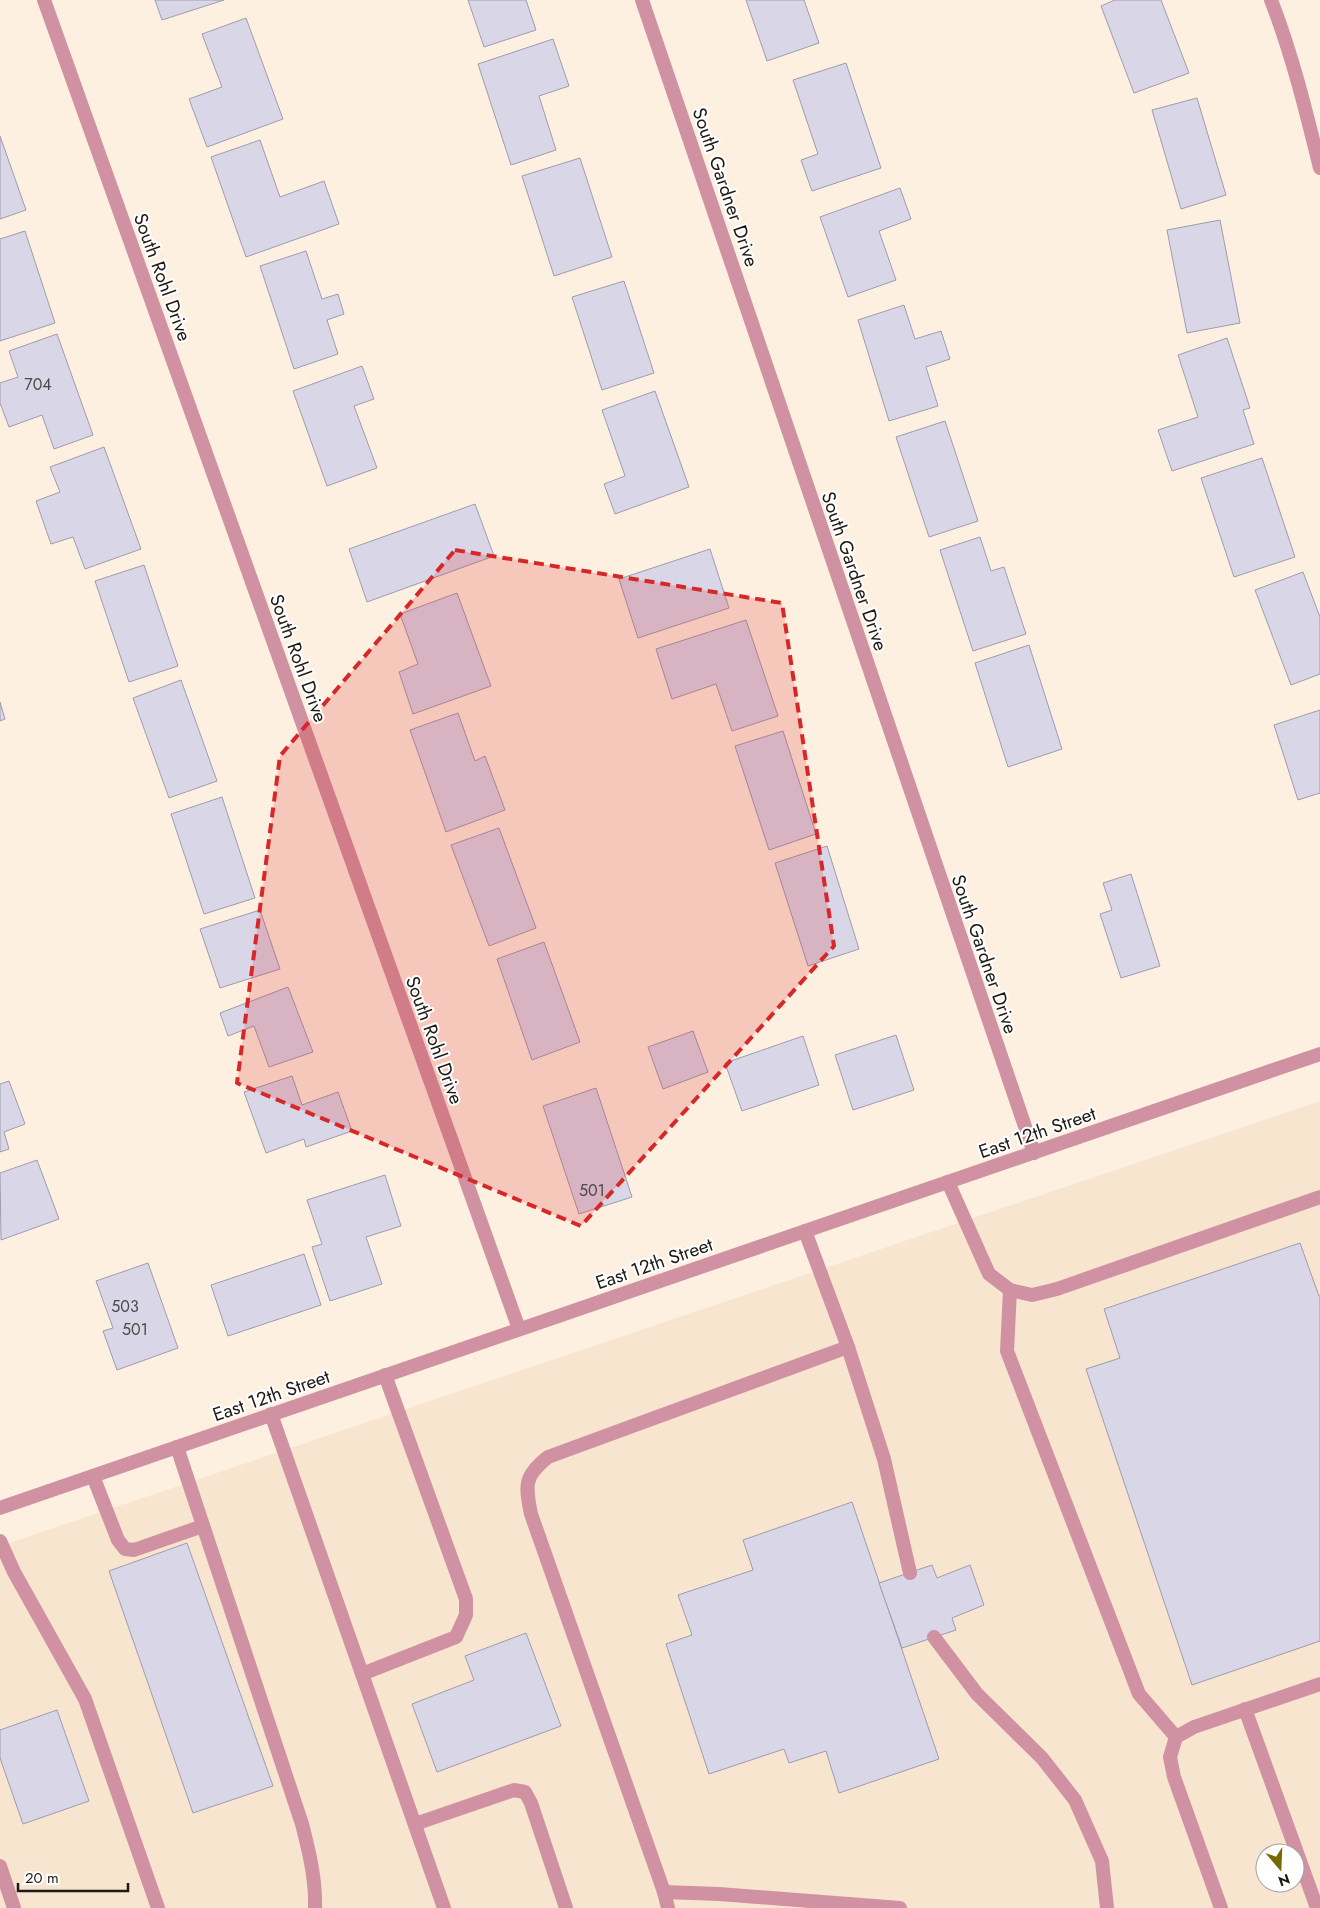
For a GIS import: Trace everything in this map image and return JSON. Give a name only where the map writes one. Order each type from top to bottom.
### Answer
[{"type":"street","name":"South Rohl Drive","points":[[44,0],[519,1329]]},
{"type":"street","name":"South Gardner Drive","points":[[642,0],[1034,1153]]},
{"type":"street","points":[[1270,0],[1281,27],[1300,90],[1320,168]]},
{"type":"street","name":"East 12th Street","points":[[0,1508],[1320,1054]]},
{"type":"street","points":[[948,1182],[989,1274],[1010,1290],[1032,1295],[1320,1198]]},
{"type":"street","points":[[805,1231],[848,1347],[884,1459],[910,1573]]},
{"type":"street","points":[[1010,1290],[1007,1352],[1139,1694],[1176,1737]]},
{"type":"street","points":[[668,1908],[531,1514],[528,1480],[535,1467],[548,1457],[848,1347]]},
{"type":"street","points":[[362,1674],[456,1637],[466,1615],[466,1599],[385,1375]]},
{"type":"street","points":[[271,1414],[444,1908]]},
{"type":"street","points":[[177,1447],[302,1824],[310,1855],[315,1908]]},
{"type":"street","points":[[93,1476],[118,1540],[125,1549],[134,1550],[203,1526]]},
{"type":"street","points":[[0,1540],[14,1572],[85,1699],[158,1908]]},
{"type":"street","points":[[934,1637],[977,1694],[1042,1758],[1075,1800],[1102,1861],[1107,1908]]},
{"type":"street","points":[[1221,1908],[1174,1777],[1170,1756],[1176,1737],[1194,1727],[1320,1684]]},
{"type":"street","points":[[1245,1709],[1317,1908]]},
{"type":"street","points":[[414,1824],[514,1790],[525,1792],[531,1803],[566,1908]]},
{"type":"street","points":[[0,1866],[14,1908]]},
{"type":"street","points":[[664,1892],[719,1894],[900,1908]]},
{"type":"highlighted area","points":[[455,550],[782,603],[834,946],[581,1226],[237,1083],[280,756]]},
{"type":"shaded area","points":[[1320,1101],[1320,1908],[0,1908],[0,1546]]},
{"type":"building","points":[[155,0],[224,0],[162,20]]},
{"type":"building","points":[[468,0],[526,0],[536,30],[484,47]]},
{"type":"building","points":[[746,0],[804,0],[819,43],[767,61]]},
{"type":"building","points":[[1115,0],[1161,0],[1189,73],[1134,93],[1101,6]]},
{"type":"building","points":[[246,18],[283,119],[207,147],[189,99],[222,87],[202,34]]},
{"type":"building","points":[[553,39],[569,86],[539,96],[556,150],[511,165],[478,64]]},
{"type":"building","points":[[846,63],[881,168],[812,191],[801,160],[818,154],[793,80]]},
{"type":"building","points":[[1197,98],[1226,195],[1181,209],[1152,110]]},
{"type":"building","points":[[0,136],[26,210],[0,219]]},
{"type":"building","points":[[260,140],[280,197],[324,181],[339,224],[246,257],[211,157]]},
{"type":"building","points":[[580,158],[612,257],[554,276],[522,176]]},
{"type":"building","points":[[900,188],[911,219],[879,231],[896,280],[848,297],[820,217]]},
{"type":"building","points":[[1220,220],[1240,323],[1187,333],[1167,230]]},
{"type":"building","points":[[25,231],[55,323],[0,341],[0,239]]},
{"type":"building","points":[[306,251],[322,299],[338,294],[344,314],[327,320],[338,354],[294,369],[260,266]]},
{"type":"building","points":[[624,281],[654,373],[602,390],[572,297]]},
{"type":"building","points":[[904,305],[915,339],[941,331],[950,359],[926,367],[938,406],[889,421],[858,320]]},
{"type":"building","points":[[57,334],[93,435],[54,449],[42,415],[9,427],[0,403],[0,383],[18,377],[9,351]]},
{"type":"building","points":[[1227,338],[1250,408],[1243,410],[1254,444],[1172,471],[1158,430],[1198,417],[1178,355]]},
{"type":"building","points":[[362,366],[374,399],[354,406],[377,468],[327,486],[293,391]]},
{"type":"building","points":[[655,391],[689,487],[615,514],[604,484],[625,476],[602,410]]},
{"type":"building","points":[[945,421],[978,521],[929,537],[896,437]]},
{"type":"building","points":[[104,447],[141,549],[85,569],[73,537],[51,544],[36,501],[60,492],[50,467]]},
{"type":"building","points":[[1262,458],[1295,557],[1234,577],[1201,478]]},
{"type":"building","points":[[475,504],[494,556],[367,602],[349,549]]},
{"type":"building","points":[[980,537],[991,571],[1004,567],[1026,634],[973,651],[940,550]]},
{"type":"building","points":[[710,549],[729,608],[638,638],[619,579]]},
{"type":"building","points":[[144,565],[178,666],[129,682],[95,581]]},
{"type":"building","points":[[1303,572],[1320,617],[1320,674],[1291,685],[1255,590]]},
{"type":"building","points":[[457,593],[491,686],[413,714],[399,672],[418,664],[400,614]]},
{"type":"building","points":[[746,620],[778,716],[732,731],[716,684],[672,699],[656,649]]},
{"type":"building","points":[[1029,645],[1062,749],[1008,767],[975,663]]},
{"type":"building","points":[[181,680],[217,781],[169,798],[133,698]]},
{"type":"building","points":[[0,702],[5,719],[0,721]]},
{"type":"building","points":[[1320,710],[1320,793],[1298,800],[1274,725]]},
{"type":"building","points":[[458,713],[475,761],[485,756],[505,810],[446,832],[410,730]]},
{"type":"building","points":[[783,731],[816,834],[769,850],[735,746]]},
{"type":"building","points":[[222,797],[255,898],[204,914],[171,814]]},
{"type":"building","points":[[499,828],[536,928],[489,946],[451,845]]},
{"type":"building","points":[[827,846],[859,949],[808,966],[775,863]]},
{"type":"building","points":[[1131,874],[1160,966],[1121,978],[1100,914],[1112,910],[1103,883]]},
{"type":"building","points":[[260,910],[280,969],[220,988],[200,929]]},
{"type":"building","points":[[544,942],[580,1042],[532,1060],[497,959]]},
{"type":"building","points":[[288,987],[313,1052],[269,1067],[254,1026],[228,1036],[220,1013]]},
{"type":"building","points":[[693,1031],[708,1072],[663,1089],[648,1047]]},
{"type":"building","points":[[896,1035],[914,1090],[853,1110],[835,1055]]},
{"type":"building","points":[[803,1036],[819,1085],[742,1111],[725,1063]]},
{"type":"building","points":[[292,1076],[302,1105],[338,1092],[352,1131],[306,1147],[304,1139],[266,1153],[244,1092]]},
{"type":"building","points":[[9,1081],[25,1124],[4,1132],[9,1149],[0,1152],[0,1084]]},
{"type":"building","points":[[596,1088],[632,1197],[579,1214],[543,1106]]},
{"type":"building","points":[[37,1160],[59,1219],[1,1240],[0,1173]]},
{"type":"building","points":[[385,1175],[401,1226],[366,1237],[382,1284],[330,1301],[312,1247],[322,1244],[307,1200]]},
{"type":"building","points":[[1300,1243],[1320,1296],[1320,1641],[1192,1685],[1086,1369],[1120,1358],[1104,1309]]},
{"type":"building","points":[[304,1254],[321,1305],[228,1336],[211,1285]]},
{"type":"building","points":[[148,1263],[178,1348],[117,1370],[103,1331],[113,1328],[96,1281]]},
{"type":"building","points":[[852,1502],[939,1759],[839,1793],[826,1751],[789,1763],[784,1749],[709,1774],[666,1644],[692,1635],[678,1595],[753,1570],[743,1540]]},
{"type":"building","points":[[187,1543],[273,1786],[193,1813],[109,1571]]},
{"type":"building","points":[[932,1565],[937,1578],[970,1565],[984,1605],[952,1618],[956,1630],[902,1648],[879,1583]]},
{"type":"building","points":[[526,1633],[561,1726],[437,1772],[412,1704],[474,1680],[465,1656]]},
{"type":"building","points":[[57,1710],[89,1801],[23,1824],[0,1758],[0,1730]]}]
